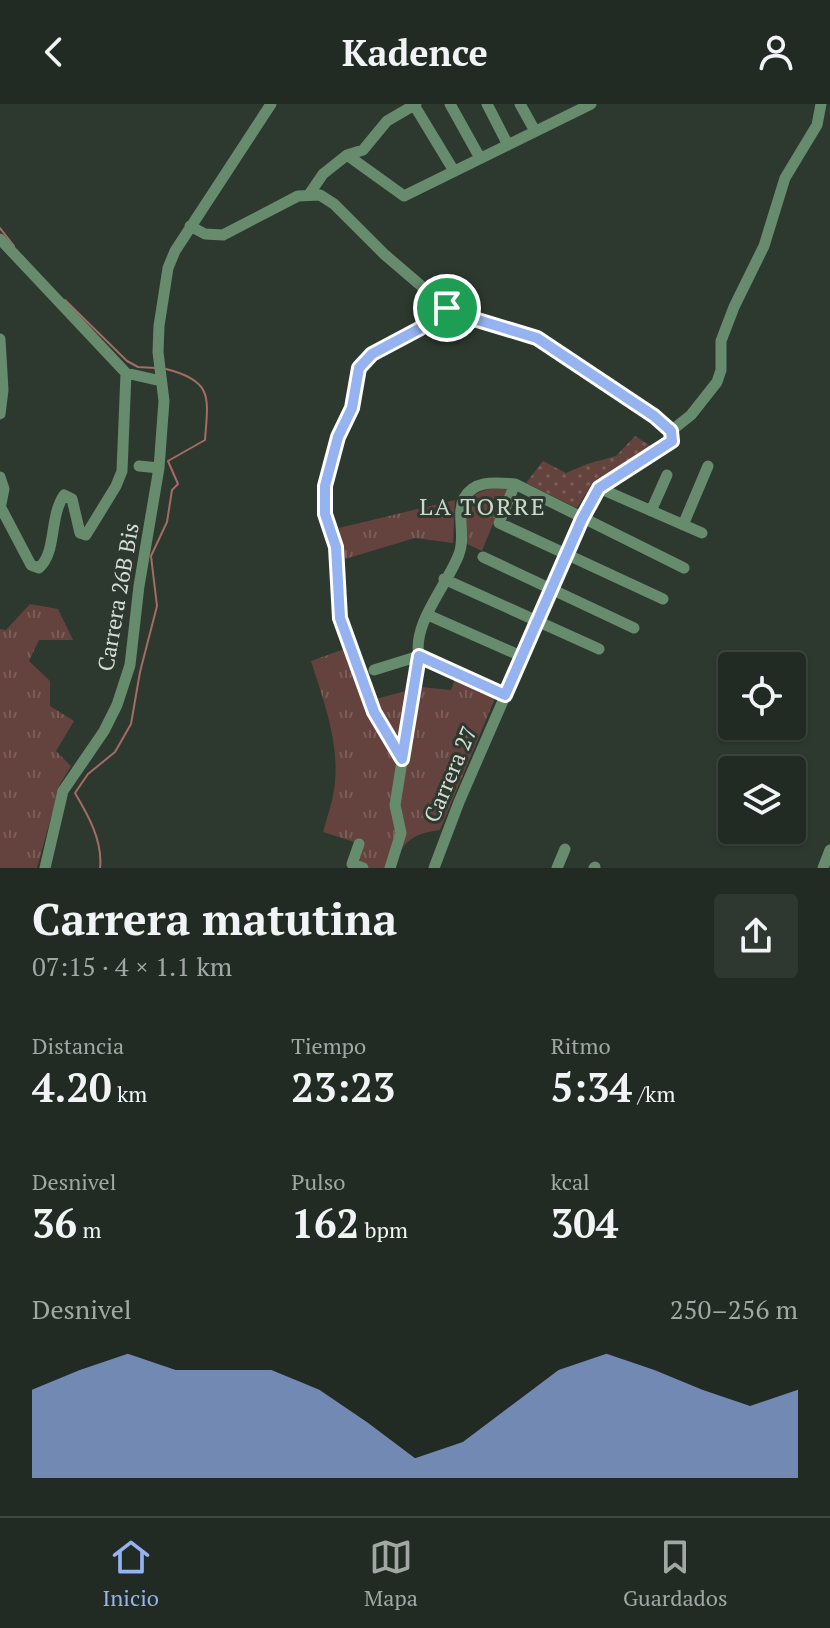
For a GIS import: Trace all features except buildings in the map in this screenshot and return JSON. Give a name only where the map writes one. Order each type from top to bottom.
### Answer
[{"type":"street","name":"Carrera 26B Bis","points":[[45,868],[63,791],[104,731],[117,705],[130,665],[139,586],[159,468],[164,401],[159,326],[168,268],[190,226],[271,104]]},
{"type":"street","points":[[450,104],[480,158]]},
{"type":"street","points":[[487,104],[508,145]]},
{"type":"street","points":[[520,104],[535,131]]},
{"type":"street","points":[[558,104],[564,117]]},
{"type":"street","points":[[347,155],[404,196],[591,104]]},
{"type":"street","points":[[671,431],[691,415],[717,382],[721,370],[721,341],[764,246],[785,178],[817,125],[821,104]]},
{"type":"street","points":[[310,193],[323,174],[347,155],[363,150],[387,121],[415,105],[454,171]]},
{"type":"street","points":[[190,226],[205,234],[223,235],[273,207],[310,193],[320,195],[334,204],[384,254],[447,308],[537,338],[606,381],[671,431],[672,441],[669,445],[599,488]]},
{"type":"street","points":[[0,239],[126,373],[122,471],[86,535],[80,533],[72,499],[64,495],[56,508],[47,561],[39,568],[31,565],[1,505],[4,493],[0,477]]},
{"type":"street","points":[[402,759],[374,712],[346,641],[337,600],[336,547],[325,514],[325,486],[330,460],[352,408],[359,368],[372,354],[419,329],[447,308]]},
{"type":"street","points":[[0,339],[3,390],[0,414]]},
{"type":"street","points":[[126,373],[160,373]]},
{"type":"street","points":[[139,466],[159,468]]},
{"type":"street","points":[[683,525],[708,466]]},
{"type":"street","points":[[651,511],[667,475]]},
{"type":"street","points":[[390,868],[401,833],[395,805],[419,656],[416,643],[444,579],[460,553],[462,507],[472,490],[487,482],[515,484],[684,568]]},
{"type":"street","points":[[515,484],[499,523],[663,599]]},
{"type":"street","points":[[599,488],[702,533]]},
{"type":"street","name":"Carrera 27","points":[[438,867],[459,802],[521,656],[599,488]]},
{"type":"street","points":[[483,557],[634,628]]},
{"type":"street","points":[[444,579],[599,649]]},
{"type":"street","points":[[428,615],[521,656]]},
{"type":"street","points":[[374,670],[419,656],[505,695]]},
{"type":"street","points":[[340,858],[358,866],[359,844]]},
{"type":"street","points":[[557,868],[565,849]]},
{"type":"street","points":[[823,868],[830,850]]},
{"type":"green space","points":[[635,436],[654,448],[592,484],[577,508],[526,483],[543,461],[566,473],[616,456]]},
{"type":"green space","points":[[495,488],[507,489],[482,551],[465,543],[466,506],[475,495]]},
{"type":"green space","points":[[455,500],[453,543],[415,538],[345,559],[339,528]]},
{"type":"green space","points":[[30,604],[58,609],[73,640],[39,640],[29,661],[50,681],[50,706],[74,721],[56,751],[71,766],[60,784],[37,868],[0,868],[0,629],[6,630]]},
{"type":"green space","points":[[347,648],[364,702],[421,687],[451,690],[456,677],[496,696],[440,830],[409,840],[393,868],[370,868],[349,861],[354,842],[323,832],[334,790],[335,757],[330,724],[311,661]]},
{"type":"waterway","points":[[0,228],[14,246]]},
{"type":"waterway","points":[[65,300],[127,361],[138,367],[156,368]]},
{"type":"waterway","points":[[100,868],[97,838],[75,793],[88,774],[115,752],[131,724],[140,672],[157,606],[151,556],[167,522],[172,490],[178,484],[168,461],[205,440],[205,393],[193,379],[166,369]]},
{"type":"district","name":"LA TORRE","points":[[483,507]]},
{"type":"route","points":[[447,308],[537,338],[606,381],[654,416],[671,431],[672,441],[599,488],[582,519],[505,695],[419,656],[402,759],[374,712],[346,641],[337,600],[336,547],[325,514],[325,486],[330,460],[352,408],[359,368],[372,354],[434,320],[447,308]]}]
